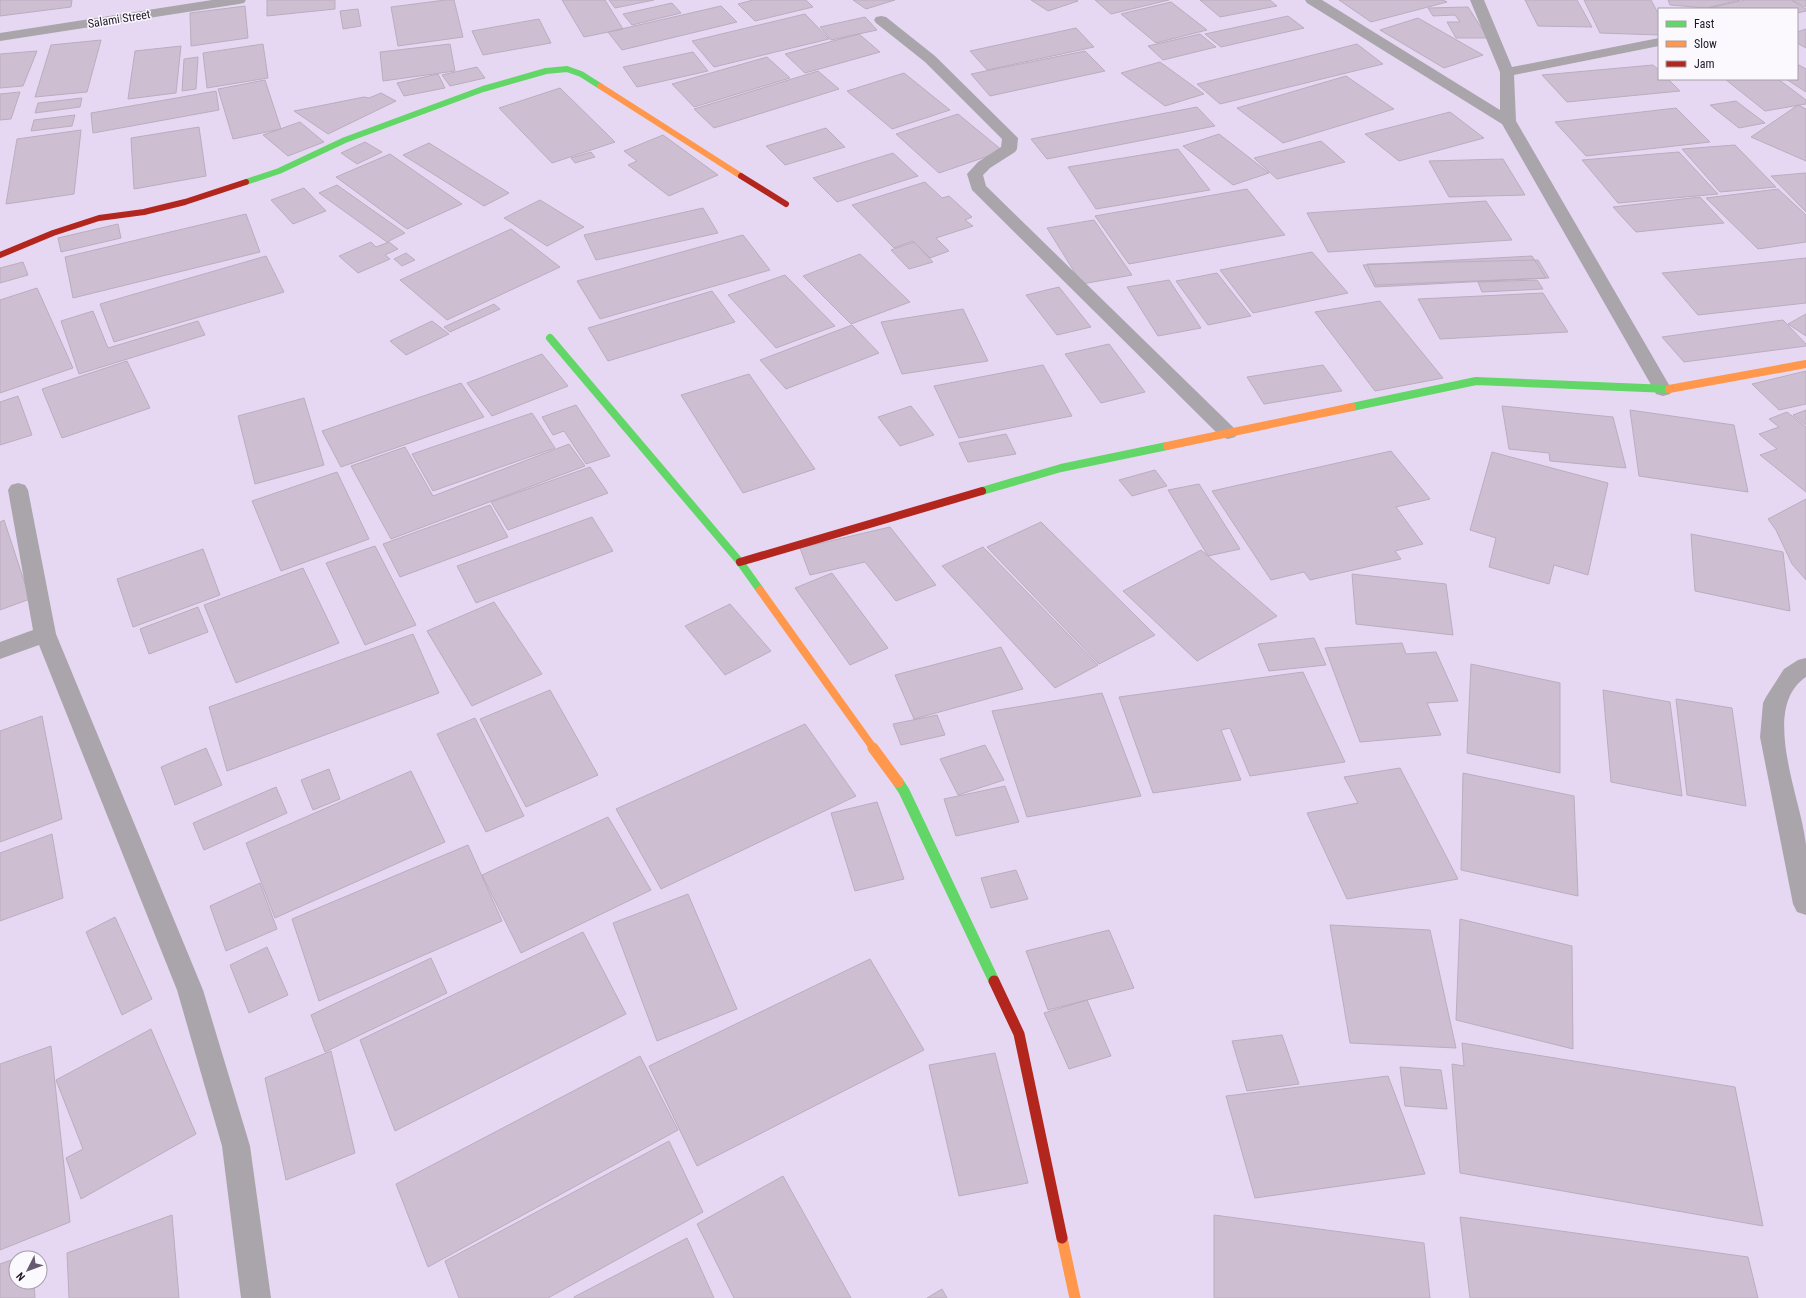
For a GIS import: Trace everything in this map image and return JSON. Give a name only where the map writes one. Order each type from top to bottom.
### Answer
[{"type":"street","name":"Salami Street","points":[[0,37],[239,0]]},
{"type":"street","points":[[1312,0],[1508,121],[1664,390]]},
{"type":"street","points":[[1476,0],[1507,72],[1508,121]]},
{"type":"street","points":[[881,20],[930,59],[1010,138],[1010,149],[984,165],[975,174],[978,187],[1228,432]]},
{"type":"street","points":[[1507,72],[1658,42]]},
{"type":"street","points":[[0,255],[53,233],[99,218],[144,212],[185,202],[279,171],[345,140],[483,89],[546,71],[567,69],[581,74],[786,204]]},
{"type":"street","points":[[550,338],[740,562],[904,791],[1019,1034],[1075,1298]]},
{"type":"street","points":[[740,562],[1062,468],[1476,381],[1664,390],[1806,364]]},
{"type":"street","points":[[18,490],[46,634],[190,990],[236,1146],[256,1298]]},
{"type":"street","points":[[0,650],[46,634]]},
{"type":"street","points":[[1806,666],[1792,675],[1774,703],[1772,737],[1806,904]]},
{"type":"building","points":[[0,0],[72,0],[71,7],[0,16]]},
{"type":"building","points":[[267,0],[335,0],[335,9],[267,16]]},
{"type":"building","points":[[454,0],[463,37],[398,46],[391,7]]},
{"type":"building","points":[[562,0],[605,0],[623,29],[584,37]]},
{"type":"building","points":[[609,0],[654,0],[615,8]]},
{"type":"building","points":[[753,0],[806,0],[813,7],[755,21],[738,4]]},
{"type":"building","points":[[853,0],[895,0],[866,9]]},
{"type":"building","points":[[1031,0],[1076,0],[1078,1],[1048,11]]},
{"type":"building","points":[[1095,0],[1169,0],[1111,14]]},
{"type":"building","points":[[1200,0],[1270,0],[1277,6],[1220,17]]},
{"type":"building","points":[[1339,0],[1443,0],[1447,2],[1371,22]]},
{"type":"building","points":[[1525,0],[1577,0],[1592,27],[1538,26]]},
{"type":"building","points":[[1584,0],[1651,0],[1658,13],[1658,35],[1600,33]]},
{"type":"building","points":[[1668,0],[1740,0],[1706,8],[1670,5]]},
{"type":"building","points":[[1745,0],[1791,0],[1806,9],[1806,11],[1798,13],[1798,8],[1709,8]]},
{"type":"building","points":[[1792,0],[1806,0],[1806,7]]},
{"type":"building","points":[[1171,2],[1207,30],[1156,43],[1121,14]]},
{"type":"building","points":[[672,3],[681,13],[632,25],[623,14]]},
{"type":"building","points":[[245,6],[248,38],[191,46],[190,13]]},
{"type":"building","points":[[721,6],[737,22],[622,50],[608,32]]},
{"type":"building","points":[[1468,7],[1488,38],[1456,38],[1447,22],[1460,22],[1455,15],[1433,16],[1428,8]]},
{"type":"building","points":[[358,9],[361,26],[343,29],[340,11]]},
{"type":"building","points":[[805,14],[829,39],[714,67],[692,41]]},
{"type":"building","points":[[1288,16],[1304,28],[1221,47],[1205,34]]},
{"type":"building","points":[[865,17],[877,30],[831,40],[820,27]]},
{"type":"building","points":[[1418,18],[1483,55],[1444,68],[1380,30]]},
{"type":"building","points":[[539,19],[551,43],[483,55],[472,31]]},
{"type":"building","points":[[1076,28],[1094,47],[987,70],[970,51]]},
{"type":"building","points":[[1806,29],[1806,48],[1798,44],[1798,32]]},
{"type":"building","points":[[859,34],[880,52],[805,73],[785,54]]},
{"type":"building","points":[[1200,34],[1216,47],[1163,60],[1148,46]]},
{"type":"building","points":[[101,40],[87,92],[35,97],[51,45]]},
{"type":"building","points":[[263,44],[268,78],[207,88],[203,53]]},
{"type":"building","points":[[450,44],[455,71],[383,81],[380,52]]},
{"type":"building","points":[[1357,44],[1383,64],[1220,104],[1197,84]]},
{"type":"building","points":[[181,46],[176,93],[128,99],[135,51]]},
{"type":"building","points":[[37,51],[23,86],[0,88],[0,54]]},
{"type":"building","points":[[1085,51],[1105,71],[990,96],[971,74]]},
{"type":"building","points":[[693,52],[708,71],[637,87],[623,67]]},
{"type":"building","points":[[198,57],[196,89],[182,91],[184,59]]},
{"type":"building","points":[[767,57],[790,78],[694,107],[672,84]]},
{"type":"building","points":[[1160,62],[1204,94],[1165,106],[1121,73]]},
{"type":"building","points":[[1653,65],[1658,69],[1658,80],[1669,80],[1680,91],[1567,102],[1542,75]]},
{"type":"building","points":[[1798,65],[1806,69],[1806,92],[1788,80],[1798,80]]},
{"type":"building","points":[[477,67],[485,78],[450,86],[442,75]]},
{"type":"building","points":[[818,71],[839,89],[714,128],[694,109]]},
{"type":"building","points":[[904,73],[950,110],[892,129],[847,91]]},
{"type":"building","points":[[438,74],[445,88],[404,96],[397,83]]},
{"type":"building","points":[[1346,76],[1394,109],[1283,143],[1237,108]]},
{"type":"building","points":[[265,80],[281,129],[233,139],[218,89]]},
{"type":"building","points":[[1726,80],[1779,80],[1806,100],[1806,104],[1765,111]]},
{"type":"building","points":[[560,88],[615,142],[552,163],[499,108]]},
{"type":"building","points":[[216,91],[219,110],[93,133],[91,113]]},
{"type":"building","points":[[20,92],[11,119],[0,120],[0,94]]},
{"type":"building","points":[[381,93],[396,101],[328,134],[294,111],[364,97],[369,98]]},
{"type":"building","points":[[82,98],[80,107],[35,113],[38,103]]},
{"type":"building","points":[[1736,101],[1765,123],[1739,128],[1710,105]]},
{"type":"building","points":[[1798,105],[1806,109],[1806,161],[1751,137]]},
{"type":"building","points":[[1197,107],[1215,126],[1047,159],[1031,139]]},
{"type":"building","points":[[1676,108],[1710,142],[1586,156],[1555,122]]},
{"type":"building","points":[[1450,112],[1484,138],[1399,161],[1365,134]]},
{"type":"building","points":[[958,114],[1003,151],[939,173],[896,134]]},
{"type":"building","points":[[75,115],[72,126],[31,131],[34,120]]},
{"type":"building","points":[[300,122],[324,142],[288,156],[263,135]]},
{"type":"building","points":[[199,127],[206,176],[134,189],[131,138]]},
{"type":"building","points":[[826,128],[845,147],[785,165],[766,146]]},
{"type":"building","points":[[81,130],[74,194],[6,204],[17,139]]},
{"type":"building","points":[[1219,134],[1269,173],[1233,185],[1183,146]]},
{"type":"building","points":[[663,135],[718,175],[669,196],[628,165],[637,161],[624,151]]},
{"type":"building","points":[[1321,141],[1345,162],[1277,179],[1254,158]]},
{"type":"building","points":[[365,142],[382,152],[357,164],[341,153]]},
{"type":"building","points":[[429,143],[509,193],[484,206],[403,155]]},
{"type":"building","points":[[1735,145],[1776,187],[1720,192],[1682,149]]},
{"type":"building","points":[[1178,149],[1210,190],[1096,209],[1068,167]]},
{"type":"building","points":[[591,152],[595,157],[575,163],[571,158]]},
{"type":"building","points":[[1679,152],[1718,194],[1618,203],[1582,160]]},
{"type":"building","points":[[893,153],[918,176],[837,202],[813,178]]},
{"type":"building","points":[[390,154],[462,204],[407,229],[336,177]]},
{"type":"building","points":[[1503,159],[1525,195],[1449,197],[1429,161]]},
{"type":"building","points":[[1806,173],[1806,212],[1771,176]]},
{"type":"building","points":[[925,182],[942,198],[949,196],[972,217],[965,220],[973,226],[936,238],[949,251],[930,258],[913,241],[894,248],[852,205]]},
{"type":"building","points":[[337,185],[405,233],[387,242],[319,193]]},
{"type":"building","points":[[304,188],[326,211],[293,224],[271,200]]},
{"type":"building","points":[[1247,189],[1285,235],[1129,264],[1095,216]]},
{"type":"building","points":[[1778,189],[1806,215],[1806,242],[1758,249],[1706,198]]},
{"type":"building","points":[[1700,197],[1724,223],[1636,232],[1613,207]]},
{"type":"building","points":[[540,200],[584,227],[547,246],[504,218]]},
{"type":"building","points":[[1486,201],[1512,240],[1328,252],[1307,213]]},
{"type":"building","points":[[703,208],[718,233],[596,260],[584,235]]},
{"type":"building","points":[[246,214],[260,252],[73,298],[65,257]]},
{"type":"building","points":[[1094,220],[1132,275],[1082,284],[1047,228]]},
{"type":"building","points":[[118,224],[121,238],[61,252],[58,238]]},
{"type":"building","points":[[511,229],[560,267],[447,320],[400,280]]},
{"type":"building","points":[[743,235],[770,270],[600,319],[577,281]]},
{"type":"building","points":[[371,242],[376,247],[389,242],[398,249],[385,255],[390,259],[358,273],[339,256]]},
{"type":"building","points":[[914,242],[933,262],[909,269],[891,250]]},
{"type":"building","points":[[1312,252],[1348,293],[1253,313],[1220,270]]},
{"type":"building","points":[[406,253],[415,260],[402,266],[394,259]]},
{"type":"building","points":[[860,254],[910,302],[851,324],[803,276]]},
{"type":"building","points":[[266,256],[284,292],[114,342],[100,304]]},
{"type":"building","points":[[1532,256],[1546,278],[1375,287],[1363,265]]},
{"type":"building","points":[[1806,258],[1806,303],[1698,315],[1662,273]]},
{"type":"building","points":[[1538,260],[1549,278],[1376,285],[1367,264]]},
{"type":"building","points":[[23,262],[28,275],[0,283],[0,268]]},
{"type":"building","points":[[1217,273],[1251,316],[1208,325],[1176,281]]},
{"type":"building","points":[[785,275],[835,326],[776,348],[728,295]]},
{"type":"building","points":[[1169,280],[1201,328],[1158,336],[1127,287]]},
{"type":"building","points":[[1537,280],[1543,289],[1482,292],[1478,282]]},
{"type":"building","points":[[1059,287],[1091,327],[1057,335],[1026,295]]},
{"type":"building","points":[[37,288],[73,368],[0,393],[0,300]]},
{"type":"building","points":[[712,291],[735,322],[608,361],[588,328]]},
{"type":"building","points":[[1543,293],[1568,332],[1440,339],[1418,299]]},
{"type":"building","points":[[1380,301],[1443,378],[1375,391],[1315,312]]},
{"type":"building","points":[[494,304],[500,309],[450,332],[444,327]]},
{"type":"building","points":[[963,309],[988,361],[902,374],[881,322]]},
{"type":"building","points":[[93,311],[108,348],[198,321],[205,335],[79,374],[61,321]]},
{"type":"building","points":[[1806,314],[1806,336],[1788,324]]},
{"type":"building","points":[[1783,320],[1806,344],[1806,346],[1684,362],[1662,337]]},
{"type":"building","points":[[432,321],[449,334],[406,355],[390,341]]},
{"type":"building","points":[[852,325],[879,353],[786,389],[760,360]]},
{"type":"building","points":[[1109,344],[1145,392],[1101,403],[1065,354]]},
{"type":"building","points":[[542,354],[568,386],[492,416],[467,383]]},
{"type":"building","points":[[127,361],[150,408],[62,438],[42,389]]},
{"type":"building","points":[[1043,365],[1072,416],[959,438],[934,386]]},
{"type":"building","points":[[1323,365],[1342,391],[1264,404],[1247,377]]},
{"type":"building","points":[[1806,371],[1806,404],[1779,410],[1752,384]]},
{"type":"building","points":[[749,374],[815,469],[743,493],[681,395]]},
{"type":"building","points":[[461,383],[484,417],[341,467],[322,431]]},
{"type":"building","points":[[18,396],[32,435],[0,445],[0,402]]},
{"type":"building","points":[[304,398],[324,465],[255,484],[238,416]]},
{"type":"building","points":[[576,405],[610,456],[586,464],[564,431],[553,435],[542,417]]},
{"type":"building","points":[[911,406],[934,435],[900,446],[878,417]]},
{"type":"building","points":[[1502,406],[1613,417],[1626,468],[1550,461],[1549,453],[1509,449]]},
{"type":"building","points":[[1630,410],[1734,425],[1748,492],[1639,476]]},
{"type":"building","points":[[1806,410],[1806,425],[1793,415]]},
{"type":"building","points":[[1787,412],[1806,427],[1806,492],[1760,455],[1777,449],[1759,434],[1779,427],[1769,419]]},
{"type":"building","points":[[532,413],[555,448],[433,491],[412,454]]},
{"type":"building","points":[[1006,434],[1016,454],[968,462],[959,443]]},
{"type":"building","points":[[569,444],[585,466],[391,539],[351,466],[405,447],[433,496]]},
{"type":"building","points":[[1391,451],[1430,499],[1396,507],[1423,544],[1395,551],[1401,559],[1310,580],[1304,572],[1271,580],[1212,491]]},
{"type":"building","points":[[1492,452],[1608,483],[1588,575],[1554,565],[1549,584],[1489,567],[1496,538],[1470,530]]},
{"type":"building","points":[[590,467],[608,493],[508,530],[491,502]]},
{"type":"building","points":[[1155,470],[1167,486],[1132,496],[1119,480]]},
{"type":"building","points":[[337,472],[369,539],[281,571],[252,501]]},
{"type":"building","points":[[1199,484],[1240,549],[1208,556],[1168,490]]},
{"type":"building","points":[[1806,499],[1806,580],[1792,564],[1776,530],[1768,519]]},
{"type":"building","points":[[490,505],[508,537],[400,577],[383,544]]},
{"type":"building","points":[[592,517],[613,551],[476,603],[457,566]]},
{"type":"building","points":[[4,520],[30,599],[0,610],[0,522]]},
{"type":"building","points":[[1041,522],[1155,635],[1099,664],[987,547]]},
{"type":"building","points":[[890,527],[936,585],[896,601],[865,562],[810,575],[800,548]]},
{"type":"building","points":[[1691,534],[1783,552],[1790,611],[1695,591]]},
{"type":"building","points":[[375,546],[416,625],[365,645],[326,563]]},
{"type":"building","points":[[983,547],[1098,665],[1055,688],[942,566]]},
{"type":"building","points":[[203,549],[220,595],[133,627],[117,579]]},
{"type":"building","points":[[1201,550],[1277,616],[1197,661],[1123,591]]},
{"type":"building","points":[[303,568],[339,643],[236,683],[204,605]]},
{"type":"building","points":[[832,573],[888,648],[850,665],[795,588]]},
{"type":"building","points":[[1352,574],[1446,584],[1453,635],[1356,624]]},
{"type":"building","points":[[494,602],[542,674],[472,706],[427,631]]},
{"type":"building","points":[[730,604],[771,651],[725,675],[685,626]]},
{"type":"building","points":[[198,607],[208,632],[149,654],[140,629]]},
{"type":"building","points":[[413,634],[439,693],[227,771],[209,707]]},
{"type":"building","points":[[1314,638],[1326,665],[1269,671],[1258,644]]},
{"type":"building","points":[[1402,643],[1406,654],[1436,652],[1458,701],[1427,703],[1441,735],[1360,742],[1325,648]]},
{"type":"building","points":[[1001,647],[1023,689],[914,719],[895,675]]},
{"type":"building","points":[[1471,664],[1560,683],[1560,773],[1467,753]]},
{"type":"building","points":[[1303,672],[1345,762],[1250,776],[1230,728],[1221,730],[1241,780],[1153,793],[1119,697]]},
{"type":"building","points":[[550,690],[598,775],[526,807],[480,719]]},
{"type":"building","points":[[1603,690],[1670,702],[1682,796],[1611,782]]},
{"type":"building","points":[[1102,693],[1141,796],[1027,817],[992,711]]},
{"type":"building","points":[[1676,699],[1732,708],[1746,806],[1687,795]]},
{"type":"building","points":[[937,715],[945,735],[901,745],[893,724]]},
{"type":"building","points":[[42,716],[62,819],[0,842],[0,731]]},
{"type":"building","points":[[475,718],[524,816],[486,832],[437,734]]},
{"type":"building","points":[[805,724],[856,796],[661,889],[616,809]]},
{"type":"building","points":[[985,745],[1004,780],[958,795],[940,759]]},
{"type":"building","points":[[206,748],[222,785],[175,805],[161,767]]},
{"type":"building","points":[[1400,768],[1458,879],[1347,899],[1307,813],[1358,803],[1344,777]]},
{"type":"building","points":[[329,769],[340,799],[313,810],[301,780]]},
{"type":"building","points":[[411,771],[445,842],[275,918],[246,843]]},
{"type":"building","points":[[1463,773],[1574,796],[1578,896],[1461,870]]},
{"type":"building","points":[[1005,786],[1019,822],[956,836],[944,799]]},
{"type":"building","points":[[276,787],[287,813],[204,850],[193,823]]},
{"type":"building","points":[[877,802],[904,879],[855,891],[831,813]]},
{"type":"building","points":[[608,817],[651,890],[521,953],[482,875]]},
{"type":"building","points":[[52,834],[63,898],[0,921],[0,853]]},
{"type":"building","points":[[468,845],[502,921],[319,1001],[292,919]]},
{"type":"building","points":[[1016,870],[1028,899],[991,908],[981,878]]},
{"type":"building","points":[[260,883],[277,929],[226,951],[210,906]]},
{"type":"building","points":[[688,894],[737,1009],[657,1041],[613,923]]},
{"type":"building","points":[[115,917],[152,999],[122,1015],[86,932]]},
{"type":"building","points":[[1460,919],[1572,946],[1573,1049],[1456,1020]]},
{"type":"building","points":[[1330,925],[1430,930],[1456,1048],[1350,1043]]},
{"type":"building","points":[[1109,930],[1134,988],[1048,1010],[1026,951]]},
{"type":"building","points":[[583,932],[626,1014],[395,1131],[360,1040]]},
{"type":"building","points":[[267,947],[288,995],[249,1013],[230,965]]},
{"type":"building","points":[[431,958],[447,993],[325,1052],[311,1015]]},
{"type":"building","points":[[870,959],[924,1050],[697,1166],[649,1066]]},
{"type":"building","points":[[1087,1000],[1111,1056],[1069,1069],[1044,1013]]},
{"type":"building","points":[[151,1029],[196,1134],[81,1199],[66,1158],[83,1149],[56,1080]]},
{"type":"building","points":[[1282,1035],[1299,1084],[1247,1091],[1232,1041]]},
{"type":"building","points":[[1462,1043],[1735,1087],[1763,1226],[1460,1173],[1452,1064],[1464,1066]]},
{"type":"building","points":[[51,1046],[70,1222],[0,1250],[0,1064]]},
{"type":"building","points":[[331,1051],[355,1153],[286,1180],[265,1078]]},
{"type":"building","points":[[995,1053],[1028,1183],[959,1196],[929,1065]]},
{"type":"building","points":[[640,1056],[678,1130],[428,1267],[396,1184]]},
{"type":"building","points":[[1400,1067],[1441,1070],[1447,1109],[1405,1106]]},
{"type":"building","points":[[1388,1076],[1425,1174],[1255,1198],[1226,1096]]},
{"type":"building","points":[[669,1141],[703,1212],[548,1298],[459,1298],[445,1261]]},
{"type":"building","points":[[783,1176],[851,1298],[734,1298],[697,1224]]},
{"type":"building","points":[[172,1215],[179,1298],[69,1298],[67,1253]]},
{"type":"building","points":[[1214,1215],[1424,1243],[1430,1298],[1214,1298]]},
{"type":"building","points":[[1460,1217],[1748,1257],[1758,1298],[1470,1298]]},
{"type":"building","points":[[687,1238],[714,1298],[574,1298],[574,1297]]},
{"type":"building","points":[[8,1261],[8,1290],[34,1290],[35,1298],[0,1298],[0,1264]]},
{"type":"building","points":[[942,1289],[947,1298],[927,1298]]},
{"type":"traffic: fast","points":[[246,182],[279,171],[345,140],[483,89],[546,71],[567,69],[581,74],[600,86]]},
{"type":"traffic: fast","points":[[550,338],[740,562],[760,590]]},
{"type":"traffic: fast","points":[[1352,407],[1476,381],[1669,389]]},
{"type":"traffic: fast","points":[[982,491],[1061,468],[1167,446]]},
{"type":"traffic: fast","points":[[898,782],[904,791],[994,981]]},
{"type":"traffic: slow","points":[[600,86],[741,176]]},
{"type":"traffic: slow","points":[[1669,389],[1806,364]]},
{"type":"traffic: slow","points":[[1167,446],[1352,407]]},
{"type":"traffic: slow","points":[[760,590],[898,782]]},
{"type":"traffic: slow","points":[[1062,1238],[1075,1298]]},
{"type":"traffic: jam","points":[[741,176],[786,204]]},
{"type":"traffic: jam","points":[[0,255],[53,233],[99,218],[144,212],[185,202],[246,182]]},
{"type":"traffic: jam","points":[[740,562],[982,491]]},
{"type":"traffic: jam","points":[[994,981],[1019,1034],[1062,1238]]}]
